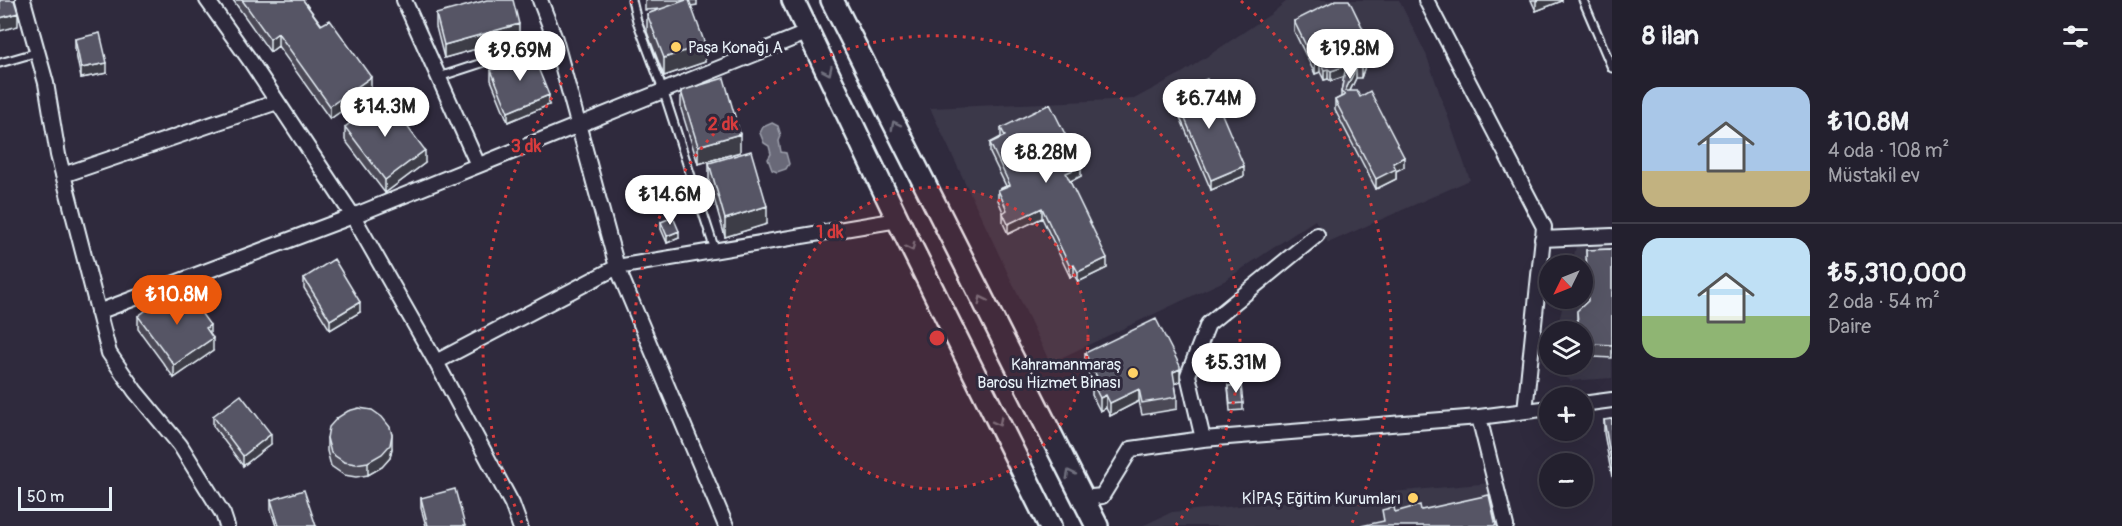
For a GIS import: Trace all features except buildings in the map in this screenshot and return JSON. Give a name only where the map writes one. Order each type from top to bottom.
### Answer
[{"type":"main road","points":[[793,0],[897,220],[1050,526]]},
{"type":"main road","points":[[832,0],[1097,526]]},
{"type":"street","points":[[23,0],[46,83],[58,155],[109,353],[135,391],[180,445],[223,514],[227,526]]},
{"type":"street","points":[[207,0],[353,216],[436,362],[512,504],[520,526]]},
{"type":"street","points":[[404,0],[478,165]]},
{"type":"street","points":[[540,0],[555,39],[579,123],[616,267],[726,526]]},
{"type":"street","points":[[1426,0],[1544,227],[1526,411]]},
{"type":"street","points":[[99,312],[353,216],[809,32]]},
{"type":"street","points":[[63,175],[277,102]]},
{"type":"street","points":[[436,362],[616,267],[897,220]]},
{"type":"street","points":[[1203,439],[1188,375],[1208,324],[1317,235]]},
{"type":"street","points":[[1542,239],[1612,236]]},
{"type":"street","points":[[1593,403],[1612,400]]},
{"type":"street","points":[[1082,498],[1102,496],[1131,449],[1203,439],[1479,417],[1539,409]]},
{"type":"street","points":[[1479,417],[1506,526]]},
{"type":"lane","points":[[632,0],[637,21],[663,90],[715,250]]},
{"type":"lane","points":[[1584,0],[1612,68]]},
{"type":"lane","points":[[439,77],[555,39]]},
{"type":"lane","points":[[0,63],[38,52]]},
{"type":"shaded area","points":[[1288,0],[1399,0],[1426,54],[1470,180],[1328,243],[1315,220],[1224,281],[1050,363],[930,108],[1134,99],[1182,73],[1271,14]]},
{"type":"shaded area","points":[[1576,246],[1612,246],[1612,378],[1571,381],[1563,375],[1593,375],[1593,321],[1559,321],[1562,309],[1593,309],[1593,255],[1574,255]]},
{"type":"shaded area","name":"KİPAŞ Eğitim Kurumları","points":[[1491,483],[1501,526],[1142,526],[1172,512]]},
{"type":"water","points":[[772,123],[778,126],[781,136],[779,141],[781,152],[786,153],[789,164],[786,169],[777,172],[772,170],[768,159],[771,154],[769,146],[764,143],[760,133],[763,127]]},
{"type":"place","name":"Paşa Konağı A","points":[[676,47]]},
{"type":"place","name":"Kahramanmaraş Barosu Hizmet Binası","points":[[1133,373]]},
{"type":"place","name":"KİPAŞ Eğitim Kurumları","points":[[1413,498]]}]
